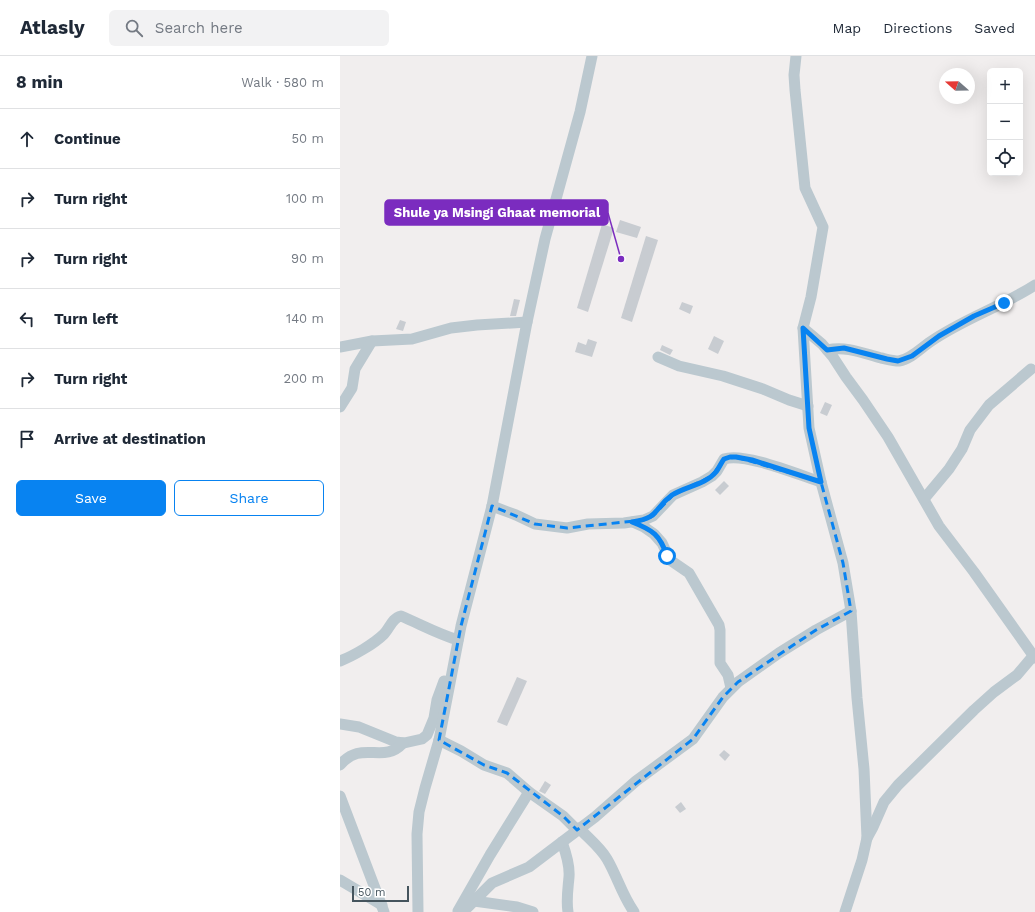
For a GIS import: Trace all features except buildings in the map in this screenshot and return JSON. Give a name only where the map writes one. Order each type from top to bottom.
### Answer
[{"type":"street","points":[[418,912],[417,822],[424,788],[439,740],[453,661],[492,506],[544,239],[580,112],[592,56]]},
{"type":"street","points":[[796,56],[794,75],[795,90],[805,188],[823,227],[811,297],[803,328],[809,428],[821,482],[843,562],[851,611],[864,769],[867,838]]},
{"type":"street","points":[[827,350],[844,348],[898,361],[912,356],[939,336],[974,316],[992,309],[1035,285]]},
{"type":"street","points":[[340,347],[372,341],[412,339],[451,328],[527,322]]},
{"type":"street","points":[[803,328],[827,350],[863,400],[888,437],[939,526],[974,572],[1034,657],[1017,675],[994,692],[974,710],[898,785],[884,802],[867,838],[862,860],[845,912]]},
{"type":"street","points":[[340,408],[352,388],[356,369],[372,341]]},
{"type":"street","points":[[658,356],[679,366],[723,376],[808,406]]},
{"type":"street","points":[[924,499],[955,460],[962,449],[970,430],[989,405],[1031,369]]},
{"type":"street","points":[[492,506],[535,524],[567,528],[588,524],[632,522],[652,517],[673,495],[702,482],[717,471],[724,459],[730,457],[752,460],[821,482]]},
{"type":"street","points":[[632,522],[644,527],[654,534],[662,543],[670,560],[689,573],[719,625],[720,663],[728,676],[731,688]]},
{"type":"street","points":[[463,912],[492,883],[529,867],[636,781],[693,739],[731,688],[779,653],[829,622],[851,611]]},
{"type":"street","points":[[340,660],[385,634],[395,619],[401,616],[415,621],[436,633],[458,640]]},
{"type":"street","points":[[340,724],[359,727],[402,743],[422,739],[427,735],[434,718],[437,700],[443,682],[453,661]]},
{"type":"street","points":[[439,740],[484,765],[507,773],[529,792],[563,816],[578,829],[604,853],[622,892],[634,912]]},
{"type":"street","points":[[340,765],[348,757],[355,754],[365,752],[392,752],[402,743]]},
{"type":"street","points":[[458,912],[486,861],[529,792]]},
{"type":"street","points":[[340,796],[383,908]]},
{"type":"street","points":[[562,842],[569,865],[566,897],[568,912]]},
{"type":"street","points":[[340,880],[383,908]]},
{"type":"street","points":[[474,901],[517,907],[533,912]]},
{"type":"highlighted area","points":[[736,457],[821,482],[843,563],[851,611],[816,630],[738,682],[723,697],[693,739],[577,830],[563,816],[507,773],[484,765],[439,740],[461,626],[492,506],[535,524],[567,528],[644,520],[653,516],[673,495],[712,476],[724,459]]},
{"type":"place","name":"Shule ya Msingi Ghaat memorial","points":[[621,259]]},
{"type":"route","points":[[667,556],[662,543],[654,534],[644,527],[632,522],[652,517],[673,495],[712,476],[717,471],[724,459],[736,457],[752,460],[821,482],[809,428],[803,328],[827,350],[844,348],[898,361],[912,356],[952,328],[974,316],[1004,303]]}]
